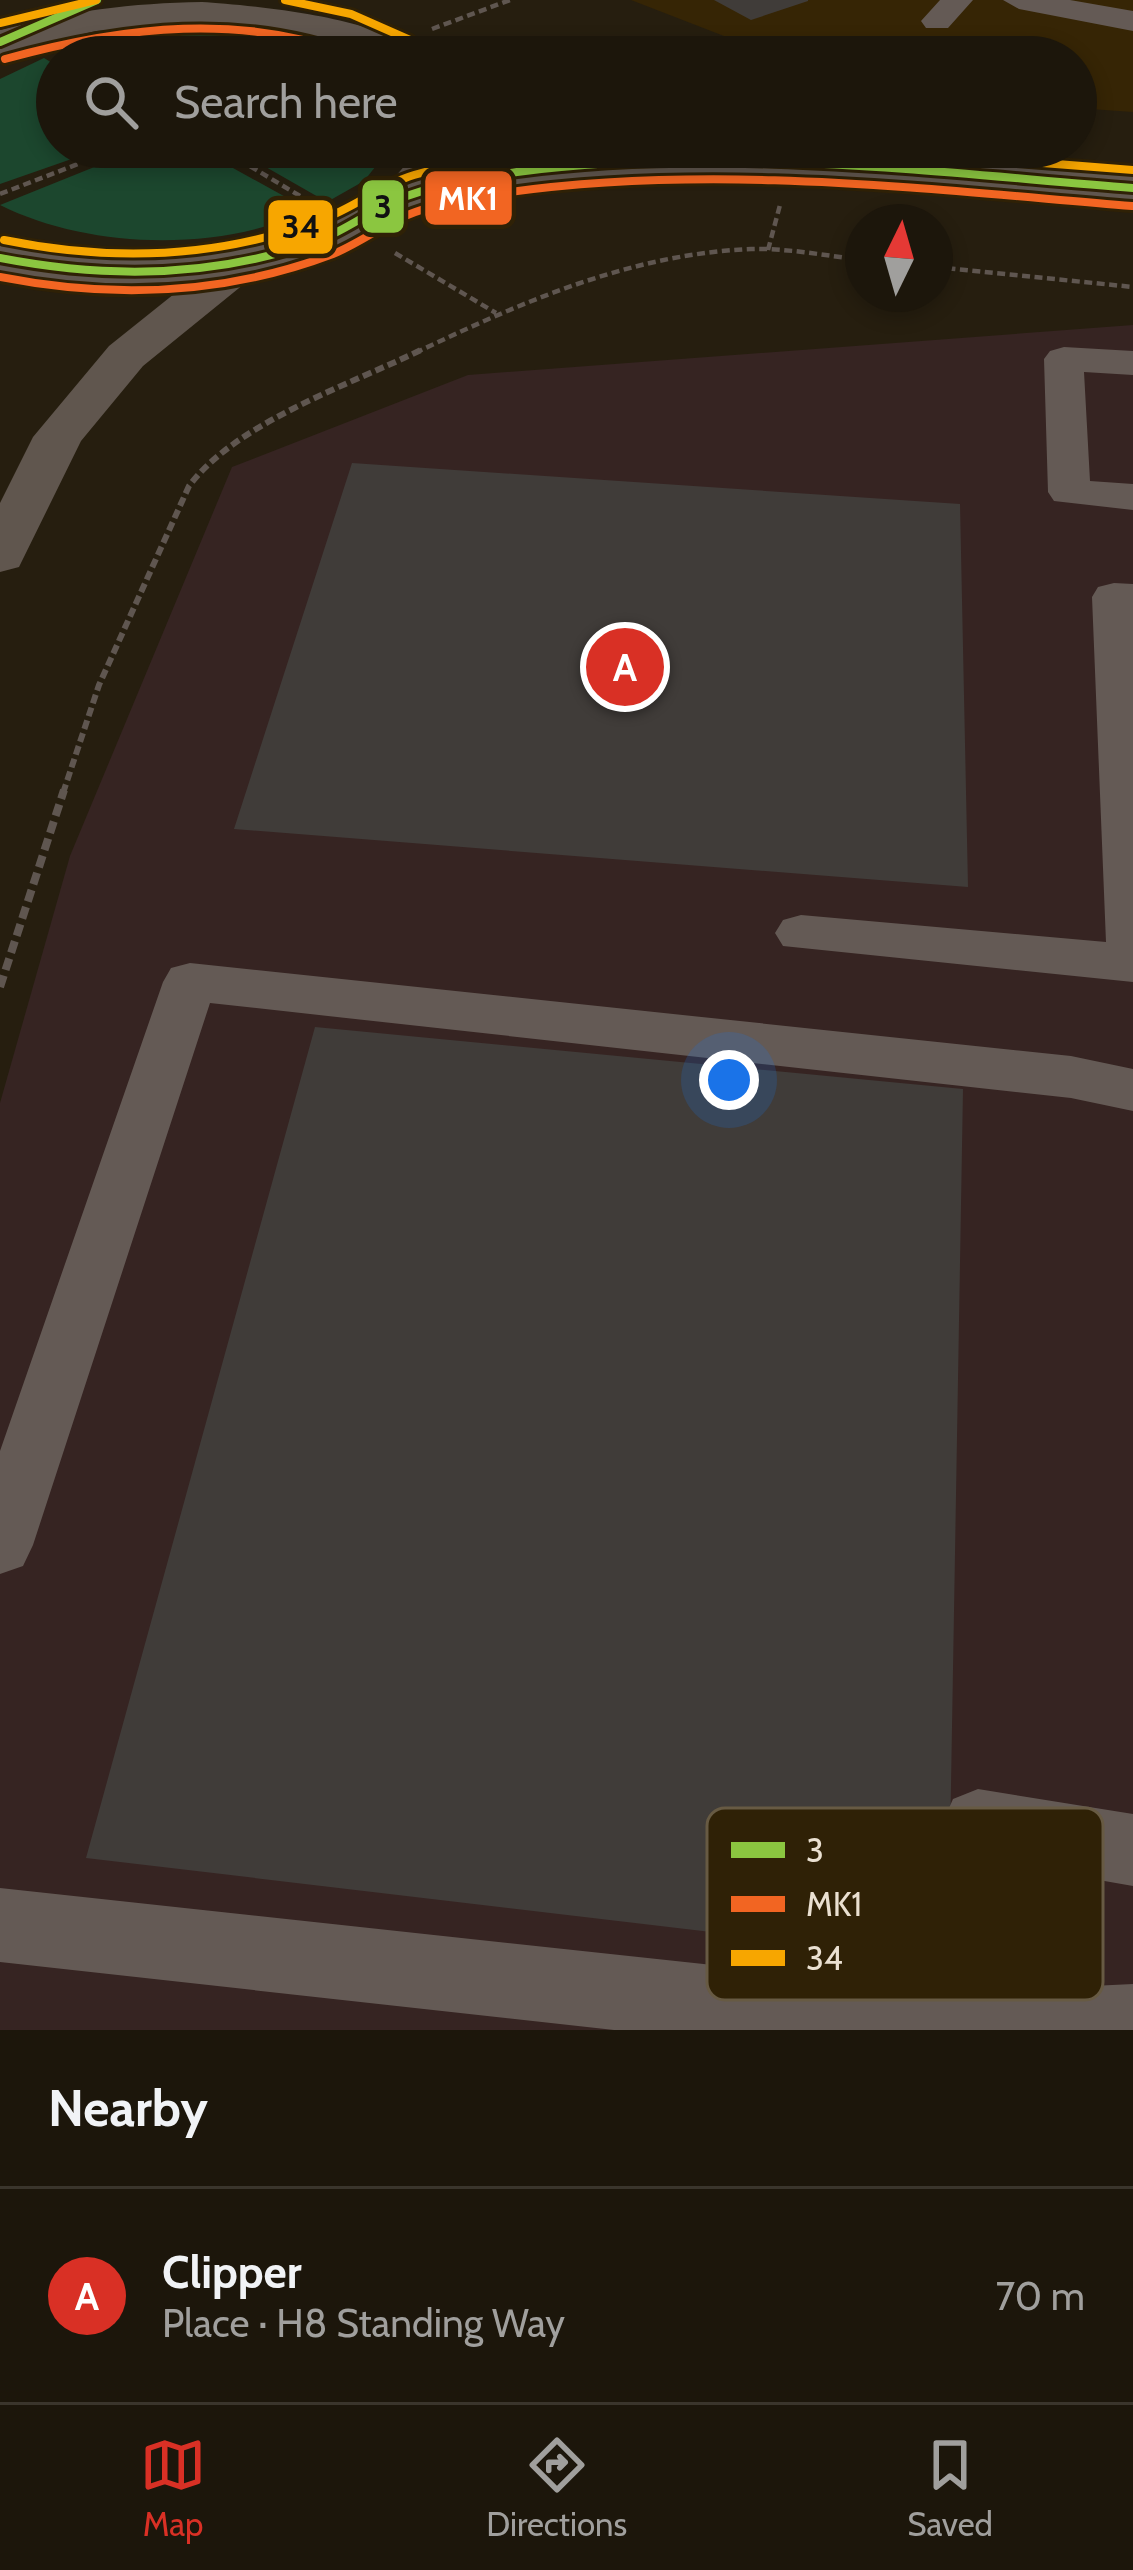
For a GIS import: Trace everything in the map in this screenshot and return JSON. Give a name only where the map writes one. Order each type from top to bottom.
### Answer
[{"type":"highway","points":[[0,42],[97,0]]},
{"type":"highway","points":[[43,27],[121,13],[200,8],[333,15],[367,36]]},
{"type":"highway","points":[[1097,150],[1133,152]]},
{"type":"highway","points":[[383,209],[427,168]]},
{"type":"highway","points":[[0,258],[82,272],[164,272],[244,261],[307,244],[383,209],[534,170],[566,168]]},
{"type":"highway","points":[[827,168],[1133,188]]},
{"type":"highway","points":[[0,556],[58,437],[126,356],[244,261]]},
{"type":"street","points":[[1019,0],[1133,21]]},
{"type":"street","points":[[1133,363],[1064,358],[1069,492],[1133,497]]},
{"type":"street","points":[[802,933],[1133,963],[1114,597],[1133,598]]},
{"type":"street","points":[[0,1545],[190,982],[1071,1077],[1133,1090]]},
{"type":"street","points":[[1103,1845],[1133,1850]]},
{"type":"street","points":[[0,1925],[888,2021],[1050,2026],[1133,2022]]},
{"type":"path","points":[[0,194],[67,168]]},
{"type":"path","points":[[0,986],[99,685],[189,486],[209,459],[265,426],[497,314],[614,268],[753,249],[845,258]]},
{"type":"path","points":[[953,269],[1133,287]]},
{"type":"shaded area","points":[[631,0],[1133,0],[1133,112],[1097,109],[1097,36],[724,36]]},
{"type":"shaded area","points":[[1133,325],[1133,2030],[0,2030],[0,1103],[70,856],[232,467],[468,375]]},
{"type":"green space","points":[[241,28],[282,36],[130,36]]},
{"type":"green space","points":[[36,62],[36,168],[46,168],[0,184],[0,79]]},
{"type":"green space","points":[[92,168],[233,168],[309,210],[235,234],[154,240],[73,230],[0,205]]},
{"type":"green space","points":[[268,168],[374,168],[364,181],[327,202]]},
{"type":"building","points":[[714,0],[808,0],[808,1],[751,20]]},
{"type":"building","points":[[352,463],[960,504],[968,887],[234,829]]},
{"type":"building","points":[[315,1027],[963,1089],[951,1808],[707,1808],[707,1931],[86,1858]]},
{"type":"transit line","name":"34","points":[[0,23],[96,0]]},
{"type":"transit line","name":"3","points":[[0,42],[97,0]]},
{"type":"transit line","name":"34","points":[[285,0],[351,14],[401,36]]},
{"type":"transit line","name":"MK1","points":[[104,36],[183,27],[229,27],[294,36]]},
{"type":"transit line","name":"MK1","points":[[5,59],[36,50]]},
{"type":"transit line","name":"34","points":[[1097,167],[1133,170]]},
{"type":"transit line","name":"34","points":[[4,240],[124,255],[205,250],[323,219],[387,185],[439,168]]},
{"type":"transit line","name":"3","points":[[0,258],[121,273],[242,262],[321,239],[392,202],[434,188],[564,168]]},
{"type":"transit line","name":"3","points":[[879,168],[1133,188]]},
{"type":"transit line","name":"MK1","points":[[0,277],[125,292],[210,286],[332,254],[405,216],[435,206],[499,193],[605,182],[831,182],[1132,206]]},
{"type":"place","name":"Clipper","points":[[625,667]]}]
